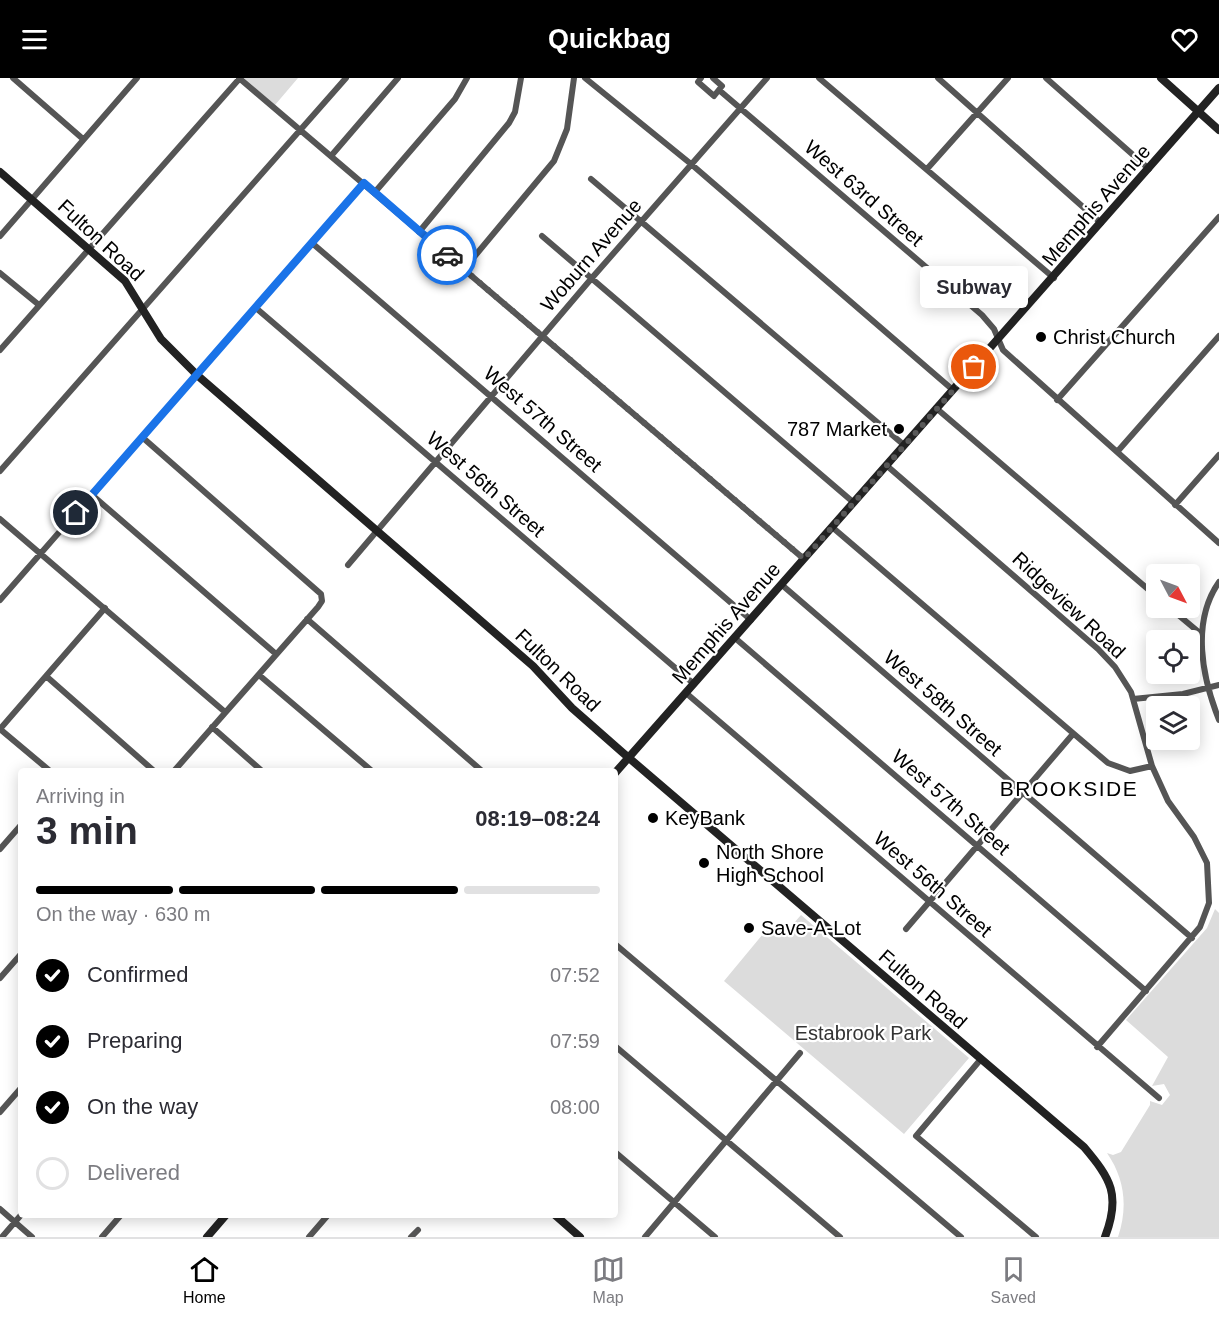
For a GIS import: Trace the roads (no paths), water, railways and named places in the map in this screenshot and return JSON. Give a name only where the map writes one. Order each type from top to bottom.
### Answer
[{"type":"main road","points":[[1161,78],[1219,130]]},
{"type":"main road","name":"Memphis Avenue","points":[[618,771],[1219,88]]},
{"type":"main road","name":"Fulton Road","points":[[0,172],[125,281],[144,308],[161,339],[197,375],[533,666],[572,708],[629,758],[1084,1147],[1108,1177],[1112,1218],[1105,1237]]},
{"type":"main road","points":[[207,1237],[223,1218]]},
{"type":"main road","points":[[558,1218],[580,1237]]},
{"type":"street","points":[[13,78],[83,139]]},
{"type":"street","points":[[125,78],[132,84]]},
{"type":"street","points":[[0,236],[137,78]]},
{"type":"street","points":[[0,350],[240,78],[804,559]]},
{"type":"street","points":[[0,471],[346,78]]},
{"type":"street","points":[[331,156],[398,78]]},
{"type":"street","points":[[375,192],[455,99],[467,78]]},
{"type":"street","points":[[419,232],[509,123],[515,112],[521,78]]},
{"type":"street","points":[[464,269],[554,161],[567,129],[574,78]]},
{"type":"street","points":[[585,78],[691,164],[953,390]]},
{"type":"street","name":"West 63rd Street","points":[[701,78],[698,82],[714,96],[722,86],[713,78]]},
{"type":"street","name":"Woburn Avenue","points":[[348,565],[640,222],[767,78]]},
{"type":"street","points":[[819,78],[1054,278]]},
{"type":"street","points":[[938,78],[1101,223]]},
{"type":"street","points":[[927,169],[1008,78]]},
{"type":"street","points":[[1046,78],[1149,169]]},
{"type":"street","name":"West 63rd Street","points":[[719,90],[982,315],[994,329],[997,342],[1003,350],[1219,543]]},
{"type":"street","points":[[591,179],[904,445]]},
{"type":"street","points":[[0,600],[364,183]]},
{"type":"street","points":[[1058,400],[1219,217]]},
{"type":"street","points":[[542,236],[853,502]]},
{"type":"street","name":"West 57th Street","points":[[312,243],[751,620]]},
{"type":"street","points":[[0,273],[39,305]]},
{"type":"street","name":"West 56th Street","points":[[256,308],[694,684]]},
{"type":"street","points":[[1117,452],[1219,336]]},
{"type":"street","points":[[936,408],[1146,587]]},
{"type":"street","points":[[142,437],[321,594],[322,601],[177,768]]},
{"type":"street","points":[[1175,505],[1219,456]]},
{"type":"street","name":"Ridgeview Road","points":[[886,465],[1098,649],[1115,668],[1133,699],[1152,766],[1168,801],[1194,837],[1207,864],[1209,903],[1205,916],[1192,938],[1097,1047]]},
{"type":"street","points":[[92,495],[276,654]]},
{"type":"street","points":[[0,519],[225,712]]},
{"type":"street","points":[[832,528],[1108,763],[1121,770],[1138,770],[1152,766]]},
{"type":"street","points":[[1219,582],[1209,598],[1201,634],[1209,688],[1219,720]]},
{"type":"street","name":"West 58th Street","points":[[782,585],[1192,938]]},
{"type":"street","points":[[46,768],[0,729],[105,608]]},
{"type":"street","points":[[1182,618],[1201,634]]},
{"type":"street","points":[[307,620],[479,768]]},
{"type":"street","name":"West 57th Street","points":[[735,638],[1146,992]]},
{"type":"street","points":[[259,675],[368,768]]},
{"type":"street","points":[[46,676],[151,768]]},
{"type":"street","points":[[1133,699],[1219,685]]},
{"type":"street","name":"West 56th Street","points":[[686,693],[1159,1098]]},
{"type":"street","points":[[212,727],[259,768]]},
{"type":"street","points":[[906,929],[1073,734]]},
{"type":"street","points":[[0,849],[18,828]]},
{"type":"street","points":[[618,947],[961,1237]]},
{"type":"street","points":[[0,978],[18,957]]},
{"type":"street","points":[[618,1049],[840,1237]]},
{"type":"street","points":[[645,1237],[800,1053]]},
{"type":"street","points":[[981,1059],[916,1136],[1036,1237]]},
{"type":"street","points":[[0,1112],[18,1091]]},
{"type":"street","points":[[618,1155],[715,1237]]},
{"type":"street","points":[[0,1209],[32,1237]]},
{"type":"street","points":[[2,1237],[18,1218]]},
{"type":"street","points":[[102,1237],[119,1218]]},
{"type":"street","points":[[309,1237],[325,1218]]},
{"type":"street","points":[[411,1237],[418,1230]]},
{"type":"place","name":"Christ Church","points":[[1041,337]]},
{"type":"place","name":"Subway","points":[[974,367]]},
{"type":"place","name":"787 Market","points":[[899,429]]},
{"type":"place","name":"KeyBank","points":[[653,818]]},
{"type":"place","name":"North Shore High School","points":[[704,863]]},
{"type":"place","name":"Save-A-Lot","points":[[749,928]]},
{"type":"district","name":"BROOKSIDE","points":[[1069,789]]},
{"type":"park label","name":"Estabrook Park","points":[[863,1033]]}]
